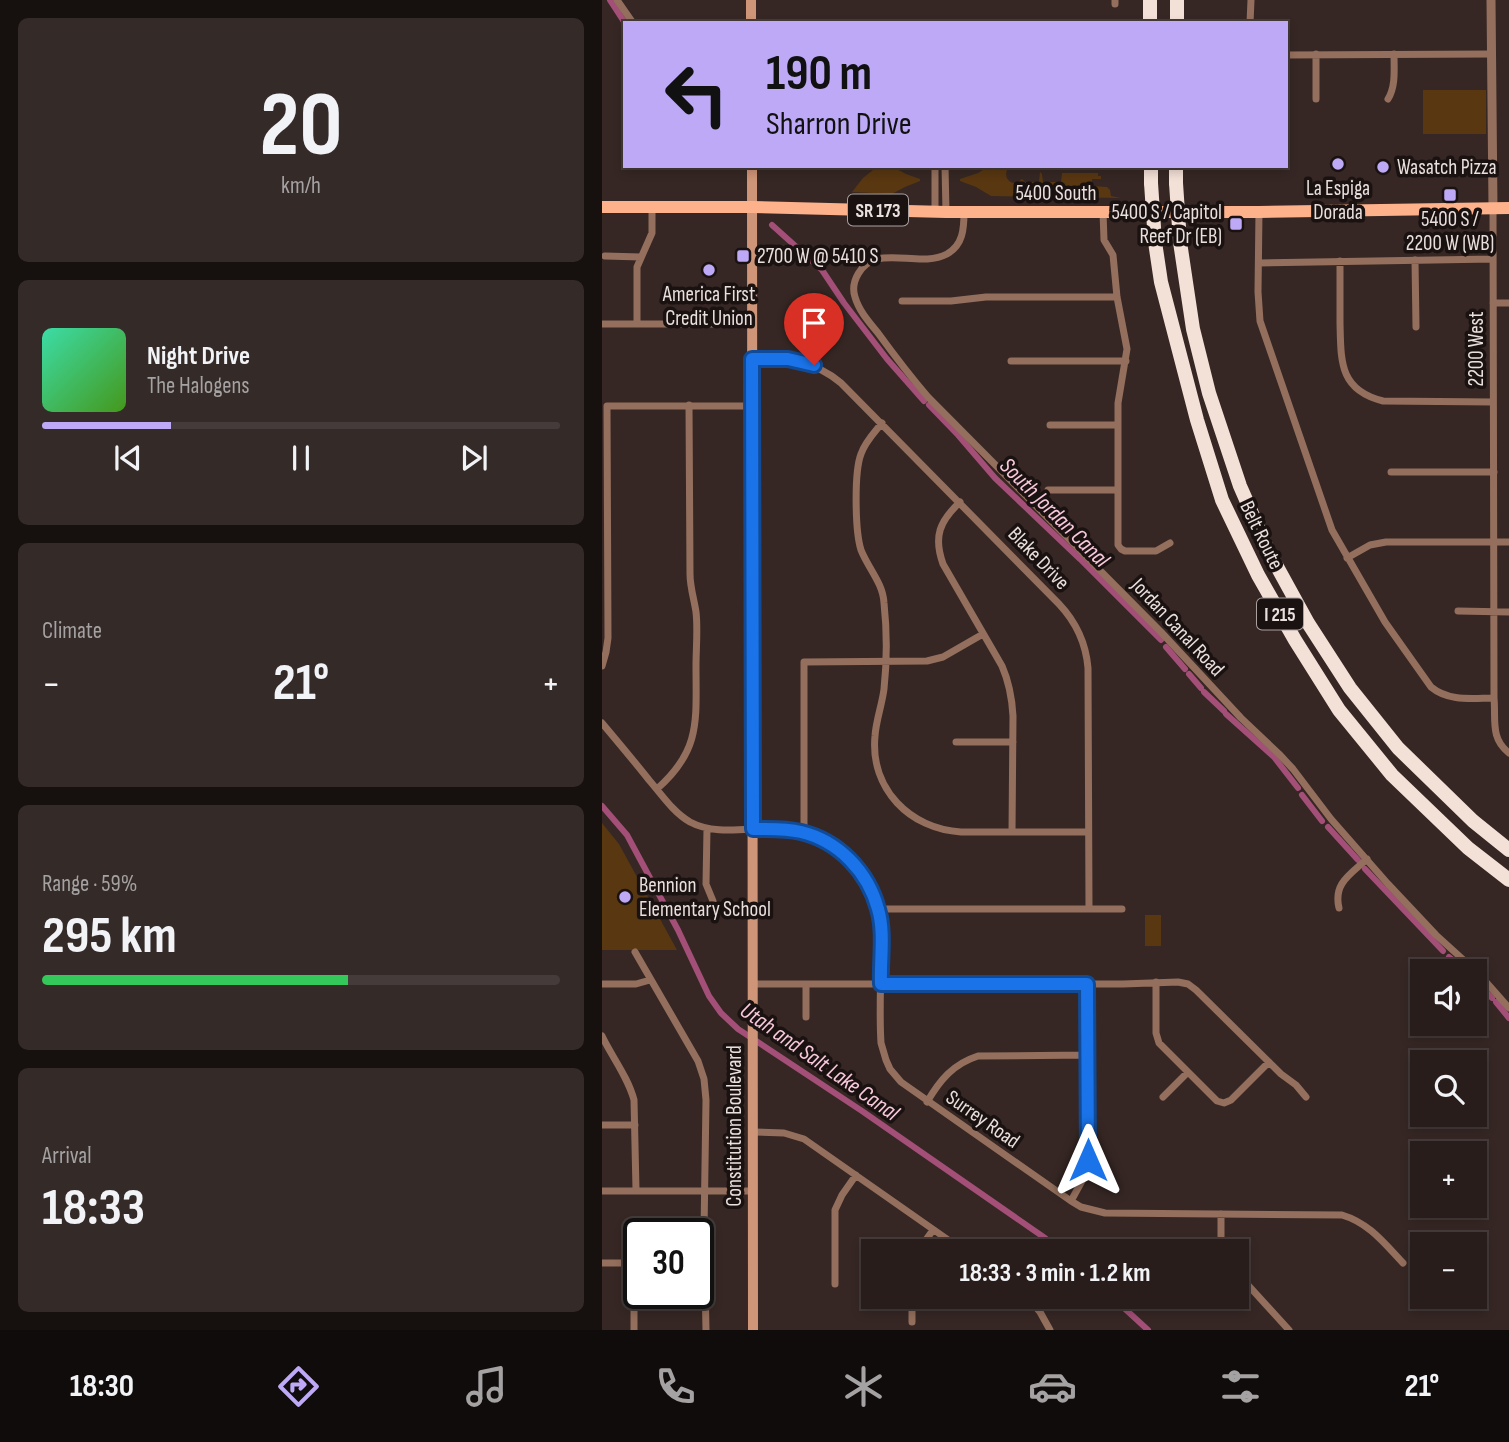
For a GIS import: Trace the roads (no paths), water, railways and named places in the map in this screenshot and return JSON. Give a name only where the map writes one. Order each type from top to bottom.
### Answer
[{"type":"highway","points":[[1150,0],[1150,21]]},
{"type":"highway","points":[[1177,0],[1177,21]]},
{"type":"highway","name":"Belt Route","points":[[1151,168],[1155,242],[1161,282],[1197,420],[1222,500],[1258,575],[1339,710],[1392,775],[1468,848],[1509,880]]},
{"type":"highway","name":"Belt Route","points":[[1176,168],[1180,242],[1193,329],[1209,393],[1240,486],[1269,552],[1308,623],[1358,698],[1398,748],[1473,821],[1509,850]]},
{"type":"main road","points":[[751,0],[751,21]]},
{"type":"main road","name":"Constitution Boulevard","points":[[751,168],[753,1330]]},
{"type":"main road","name":"5400 South","points":[[602,207],[751,207],[941,212],[1259,212],[1509,208]]},
{"type":"street","points":[[617,0],[632,21]]},
{"type":"street","points":[[1250,21],[1251,0]]},
{"type":"street","name":"2200 West","points":[[1491,0],[1494,698],[1496,736],[1500,745],[1509,753]]},
{"type":"street","points":[[1315,99],[1316,54]]},
{"type":"street","points":[[1388,99],[1394,85],[1394,54]]},
{"type":"street","points":[[1288,55],[1492,54]]},
{"type":"street","points":[[935,168],[941,212]]},
{"type":"street","points":[[941,212],[945,168]]},
{"type":"street","points":[[637,324],[636,272],[652,233],[652,207]]},
{"type":"street","name":"Jordan Canal Road","points":[[964,212],[960,240],[956,247],[944,256],[879,259],[864,266],[855,279],[853,293],[862,312],[928,397],[1161,632],[1219,696],[1279,754],[1367,859],[1509,1008]]},
{"type":"street","points":[[1103,212],[1104,240],[1113,255],[1117,297],[1127,349],[1119,397],[1118,541],[1121,549],[1125,551],[1156,551],[1170,544]]},
{"type":"street","points":[[1259,212],[1260,321],[1327,518],[1385,622],[1431,687],[1441,694],[1455,698],[1494,698]]},
{"type":"street","points":[[606,256],[641,257]]},
{"type":"street","points":[[1259,263],[1493,259]]},
{"type":"street","points":[[1415,260],[1416,327]]},
{"type":"street","points":[[1340,261],[1341,353],[1344,371],[1355,387],[1371,398],[1383,401],[1493,402]]},
{"type":"street","points":[[902,301],[951,301],[986,297],[1117,297]]},
{"type":"street","points":[[1493,303],[1509,303]]},
{"type":"street","points":[[602,324],[752,324]]},
{"type":"street","name":"Blake Drive","points":[[752,359],[806,362],[822,369],[841,383],[960,502],[1073,621],[1079,632],[1088,668],[1089,909]]},
{"type":"street","points":[[1012,361],[1126,361]]},
{"type":"street","points":[[657,789],[672,776],[685,757],[696,719],[696,617],[690,574],[689,405]]},
{"type":"street","points":[[602,666],[608,639],[607,406],[752,406]]},
{"type":"street","points":[[881,423],[861,454],[858,466],[857,508],[859,542],[884,597],[884,692],[875,733],[875,752],[881,777],[895,802],[913,817],[945,830],[1088,832]]},
{"type":"street","points":[[1050,425],[1118,425]]},
{"type":"street","points":[[1391,472],[1493,472]]},
{"type":"street","points":[[1048,490],[1118,490]]},
{"type":"street","points":[[960,502],[944,519],[938,537],[939,554],[1002,666],[1008,682],[1012,700],[1012,832]]},
{"type":"street","points":[[1347,558],[1370,545],[1386,542],[1509,542]]},
{"type":"street","points":[[1458,611],[1509,612]]},
{"type":"street","points":[[804,832],[804,662],[914,662],[935,659],[959,649],[983,634]]},
{"type":"street","points":[[602,723],[677,813],[707,829],[706,884],[713,901]]},
{"type":"street","points":[[956,742],[1013,742]]},
{"type":"street","name":"Surrey Road","points":[[707,829],[780,829],[804,832],[827,842],[847,856],[863,876],[878,909],[881,929],[881,1034],[883,1051],[890,1069],[901,1082],[927,1102],[1071,1201],[1093,1211],[1105,1213],[1342,1215],[1370,1228],[1402,1263]]},
{"type":"street","points":[[1339,908],[1339,887],[1367,859]]},
{"type":"street","points":[[878,909],[1122,909]]},
{"type":"street","points":[[635,952],[698,1061],[704,1079],[704,1218]]},
{"type":"street","points":[[602,984],[636,984],[650,980]]},
{"type":"street","points":[[1156,982],[1156,1032],[1161,1046],[1220,1103],[1231,1100],[1269,1062]]},
{"type":"street","points":[[753,984],[1182,982],[1192,986],[1306,1097]]},
{"type":"street","points":[[806,984],[806,1017]]},
{"type":"street","points":[[1071,1201],[1087,1166],[1087,984]]},
{"type":"street","points":[[602,1036],[606,1053],[632,1091],[635,1108],[636,1190]]},
{"type":"street","points":[[927,1102],[948,1073],[961,1063],[978,1056],[1087,1055]]},
{"type":"street","points":[[1163,1097],[1187,1073]]},
{"type":"street","points":[[602,1125],[635,1125]]},
{"type":"street","points":[[753,1132],[798,1136],[946,1239]]},
{"type":"street","points":[[835,1284],[835,1210],[856,1175]]},
{"type":"street","points":[[602,1191],[753,1191]]},
{"type":"street","points":[[1221,1214],[1222,1239]]},
{"type":"street","points":[[927,1239],[933,1230]]},
{"type":"street","points":[[602,1263],[623,1263]]},
{"type":"street","points":[[1249,1286],[1289,1330]]},
{"type":"street","points":[[634,1330],[635,1309]]},
{"type":"street","points":[[705,1309],[706,1330]]},
{"type":"street","points":[[912,1309],[912,1322]]},
{"type":"street","points":[[1037,1309],[1050,1330]]},
{"type":"waterway","name":"South Jordan Canal","points":[[610,0],[624,21]]},
{"type":"waterway","name":"South Jordan Canal","points":[[772,225],[822,270],[887,359],[924,401]]},
{"type":"waterway","name":"South Jordan Canal","points":[[929,405],[995,478],[1161,640]]},
{"type":"waterway","name":"South Jordan Canal","points":[[1166,647],[1185,669]]},
{"type":"waterway","name":"South Jordan Canal","points":[[1189,674],[1201,688]]},
{"type":"waterway","name":"South Jordan Canal","points":[[1204,692],[1224,711]]},
{"type":"waterway","name":"South Jordan Canal","points":[[1226,714],[1274,757],[1298,788]]},
{"type":"waterway","name":"South Jordan Canal","points":[[1302,795],[1322,821]]},
{"type":"waterway","name":"Utah and Salt Lake Canal","points":[[602,806],[627,835],[678,930],[709,996],[721,1013],[738,1029],[1046,1239]]},
{"type":"waterway","name":"South Jordan Canal","points":[[1328,827],[1358,860]]},
{"type":"waterway","name":"South Jordan Canal","points":[[1365,869],[1443,951]]},
{"type":"waterway","name":"South Jordan Canal","points":[[1487,993],[1492,998]]},
{"type":"waterway","name":"South Jordan Canal","points":[[1496,1002],[1509,1018]]},
{"type":"waterway","name":"Utah and Salt Lake Canal","points":[[1125,1309],[1148,1330]]},
{"type":"place","name":"La Espiga Dorada","points":[[1338,164]]},
{"type":"place","name":"Wasatch Pizza","points":[[1383,167]]},
{"type":"place","name":"5400 S / 2200 W (WB)","points":[[1450,195]]},
{"type":"place","name":"5400 S / Capitol Reef Dr (EB)","points":[[1236,224]]},
{"type":"place","name":"2700 W @ 5410 S","points":[[743,256]]},
{"type":"place","name":"America First Credit Union","points":[[709,270]]},
{"type":"place","name":"Bennion Elementary School","points":[[625,897]]}]
